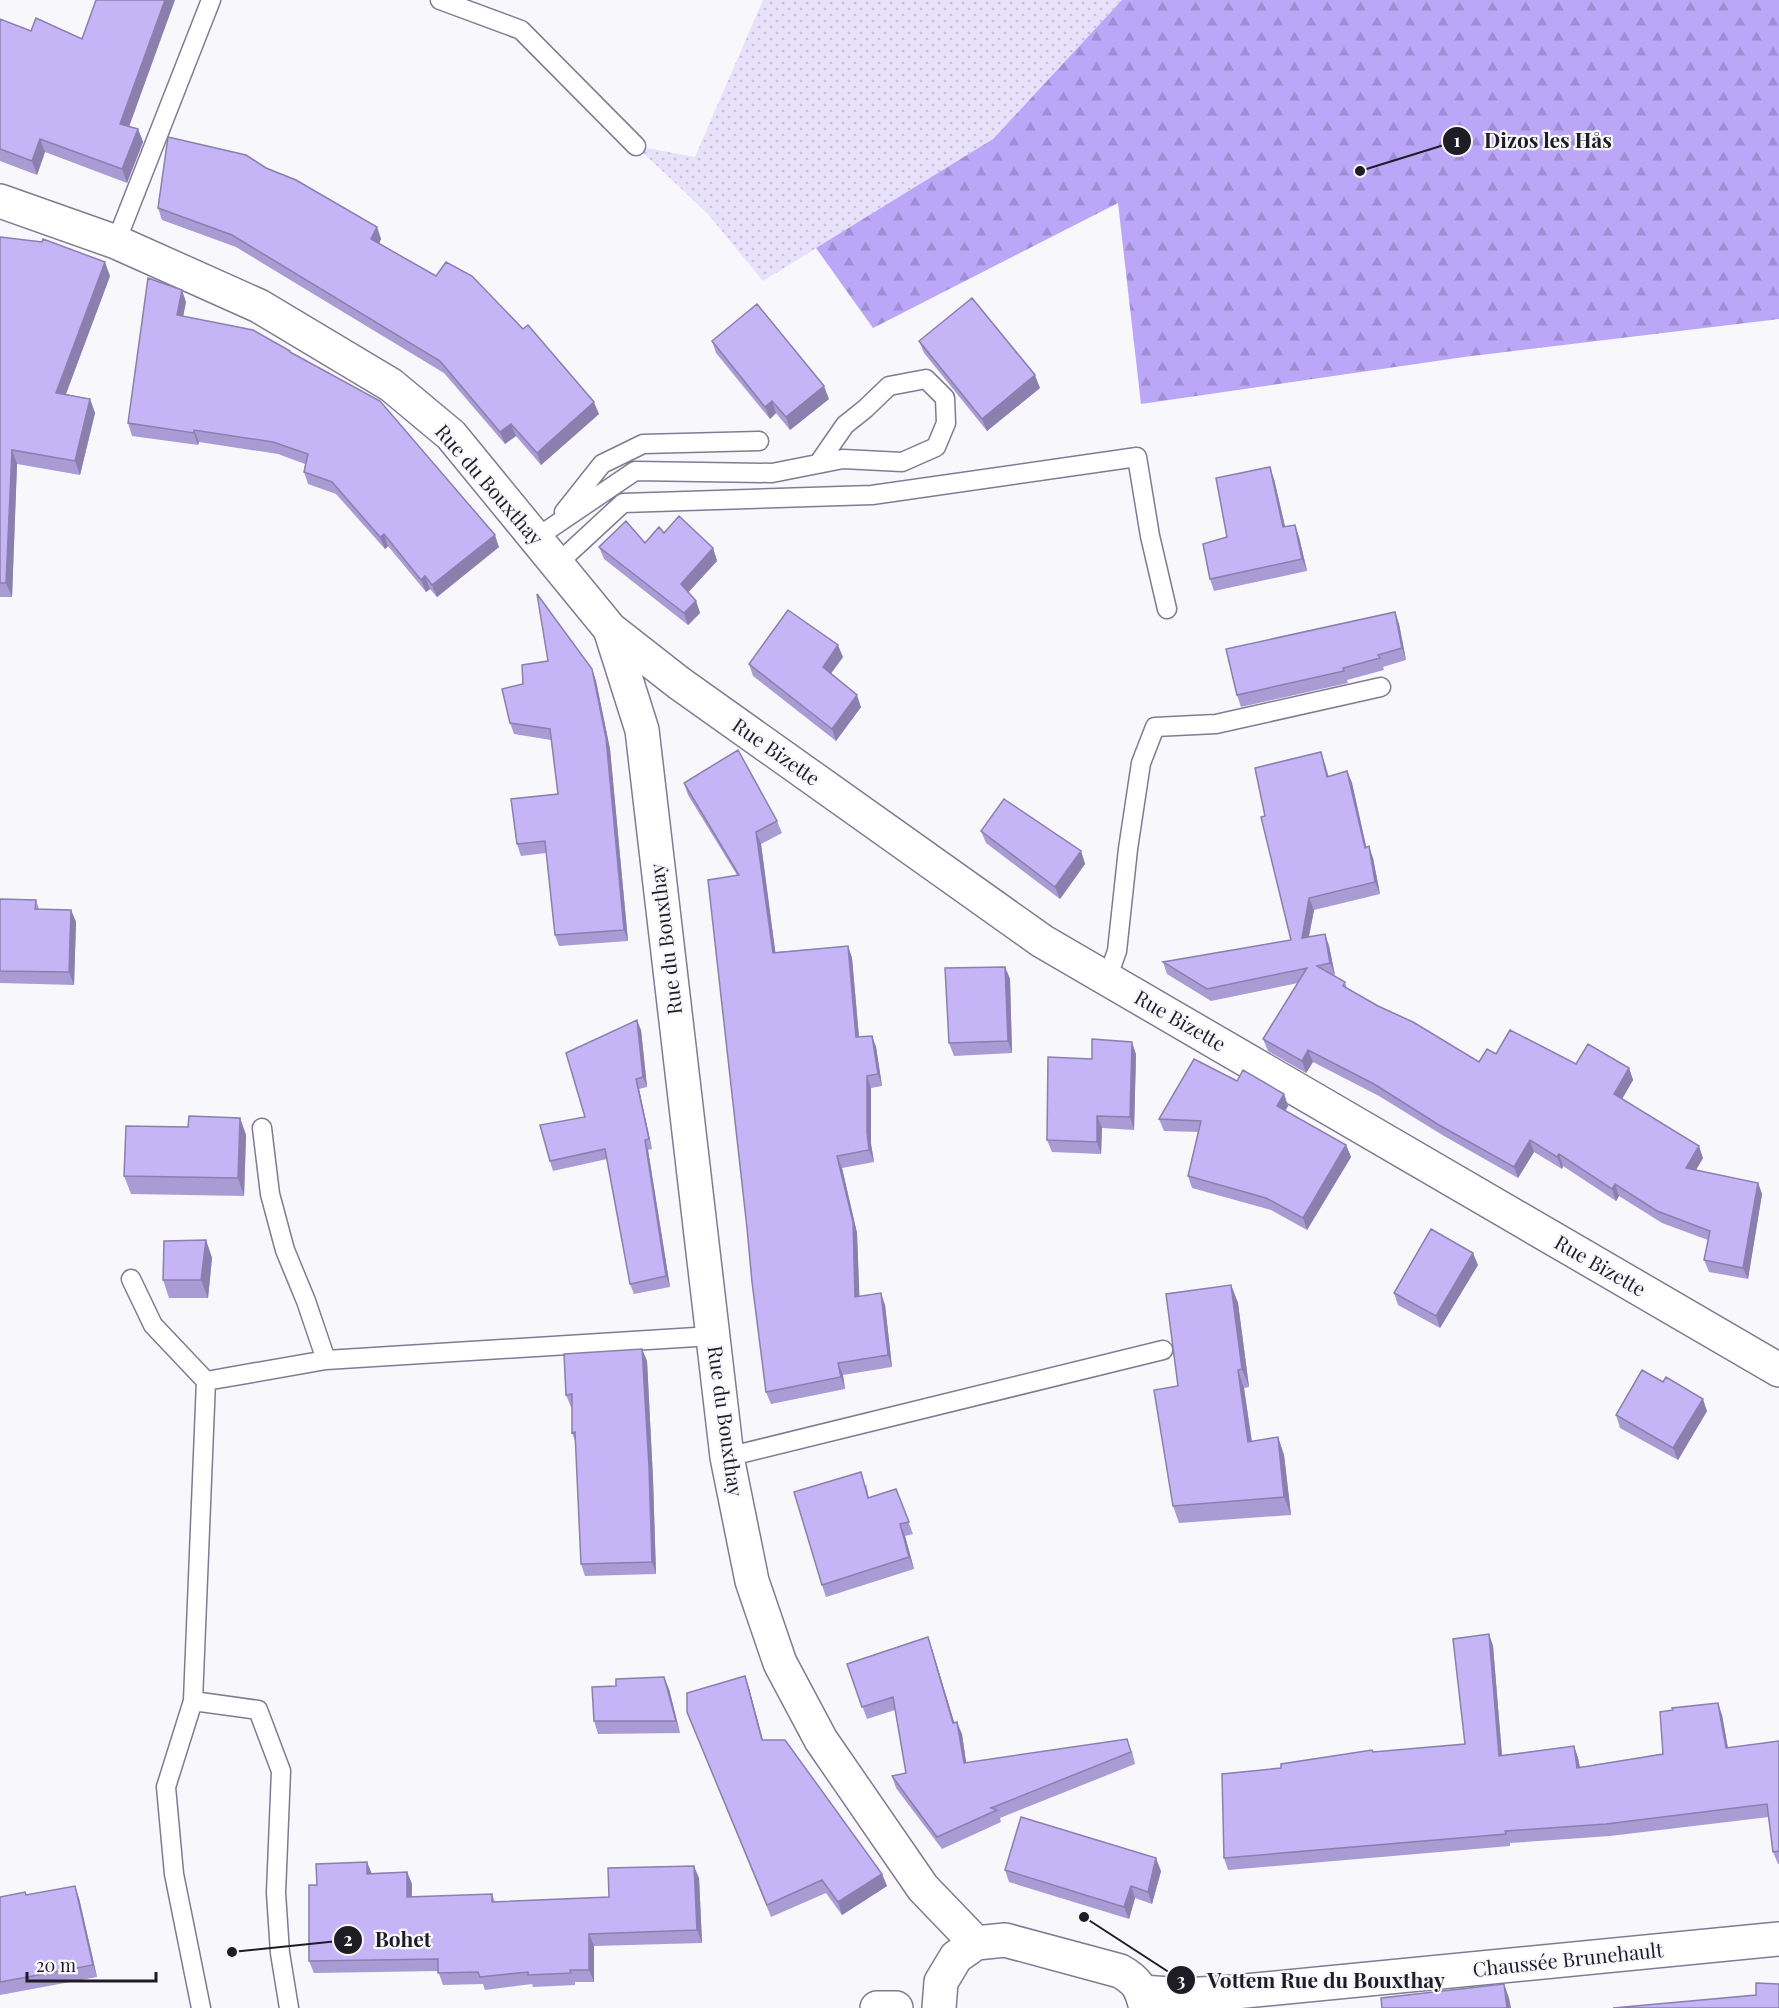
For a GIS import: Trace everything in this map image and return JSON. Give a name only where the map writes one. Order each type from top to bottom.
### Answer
[{"type":"street","name":"Rue du Bouxthay","points":[[0,201],[116,242],[259,306],[391,385],[451,435],[545,531],[556,565],[610,629],[642,730],[727,1456],[752,1581],[780,1663],[821,1740],[923,1888],[976,1943]]},
{"type":"street","name":"Rue Bizette","points":[[610,629],[679,683],[1042,941],[1779,1370]]},
{"type":"street","name":"Chaussée Brunehault","points":[[976,1943],[1005,1940],[1120,1971],[1134,1979],[1144,2000],[1779,1939]]},
{"type":"street","points":[[939,2008],[941,1982],[956,1957],[976,1943]]},
{"type":"street","points":[[877,2008],[896,2008]]},
{"type":"lane","points":[[116,242],[211,0]]},
{"type":"lane","points":[[441,0],[521,30],[636,146]]},
{"type":"lane","points":[[545,531],[635,471],[772,473],[818,464],[843,459],[902,462],[936,447],[946,423],[945,398],[926,379],[889,386],[844,425],[818,464]]},
{"type":"lane","points":[[545,531],[602,464],[644,444],[759,441]]},
{"type":"lane","points":[[556,565],[623,503],[872,495],[1137,457],[1150,536],[1167,609]]},
{"type":"lane","points":[[1107,979],[1117,951],[1128,849],[1141,763],[1155,727],[1215,724],[1381,687]]},
{"type":"lane","points":[[262,1128],[270,1194],[285,1251],[306,1301],[326,1360]]},
{"type":"lane","points":[[131,1280],[153,1325],[206,1381],[193,1701],[166,1787],[174,1874],[201,2008]]},
{"type":"lane","points":[[206,1381],[326,1360],[712,1336]]},
{"type":"lane","points":[[727,1456],[1163,1350]]},
{"type":"lane","points":[[193,1701],[258,1710],[281,1771],[276,1893],[280,1953],[289,2008]]},
{"type":"shaded area","points":[[763,0],[1122,0],[993,139],[763,281],[708,214],[636,146],[695,157]]},
{"type":"green space","points":[[1122,0],[1779,0],[1779,319],[1464,357],[1141,404],[1118,203],[873,328],[816,248],[993,139]]},
{"type":"building","points":[[96,0],[165,0],[120,124],[138,129],[122,169],[40,139],[32,161],[0,149],[0,19],[31,31],[36,18],[82,39]]},
{"type":"building","points":[[168,137],[246,155],[266,168],[296,180],[377,227],[371,239],[436,276],[446,262],[472,276],[523,329],[528,325],[594,402],[537,453],[511,424],[500,432],[440,361],[232,235],[158,208]]},
{"type":"building","points":[[0,237],[42,242],[43,239],[105,262],[56,393],[90,399],[75,461],[12,450],[6,583],[0,583]]},
{"type":"building","points":[[148,278],[182,290],[177,315],[253,330],[380,401],[495,535],[432,585],[425,576],[421,580],[384,534],[380,537],[332,482],[304,472],[308,454],[273,442],[128,423]]},
{"type":"building","points":[[972,298],[1035,375],[982,419],[919,341]]},
{"type":"building","points":[[757,304],[824,386],[786,417],[772,401],[765,407],[712,341]]},
{"type":"building","points":[[1270,467],[1283,527],[1295,525],[1302,559],[1210,579],[1203,544],[1227,537],[1216,478]]},
{"type":"building","points":[[679,516],[713,548],[681,584],[696,601],[684,613],[599,547],[626,521],[645,543],[659,527],[664,533]]},
{"type":"building","points":[[537,594],[592,669],[606,738],[624,930],[555,935],[545,841],[517,844],[511,799],[558,794],[550,729],[510,723],[502,689],[523,684],[522,665],[548,661]]},
{"type":"building","points":[[788,610],[838,645],[823,667],[857,695],[832,729],[749,664]]},
{"type":"building","points":[[1395,612],[1402,648],[1378,655],[1380,658],[1343,668],[1344,671],[1237,695],[1226,649]]},
{"type":"building","points":[[738,750],[777,821],[756,832],[773,953],[848,946],[856,1037],[872,1036],[878,1074],[867,1076],[869,1150],[837,1156],[853,1222],[855,1297],[881,1293],[888,1355],[838,1363],[841,1377],[766,1392],[708,880],[739,875],[684,783]]},
{"type":"building","points":[[1321,752],[1327,777],[1347,771],[1365,848],[1369,846],[1375,882],[1309,898],[1302,938],[1325,934],[1330,963],[1317,966],[1345,982],[1343,986],[1413,1022],[1479,1062],[1487,1049],[1496,1054],[1510,1030],[1576,1064],[1588,1044],[1629,1068],[1614,1094],[1699,1146],[1686,1168],[1758,1183],[1743,1268],[1704,1260],[1710,1231],[1657,1211],[1615,1184],[1612,1189],[1559,1154],[1557,1157],[1530,1140],[1514,1167],[1439,1125],[1374,1084],[1308,1050],[1302,1061],[1263,1039],[1307,968],[1207,989],[1163,962],[1291,940],[1261,817],[1265,816],[1255,768]]},
{"type":"building","points":[[1004,799],[1081,851],[1055,887],[981,831]]},
{"type":"building","points":[[0,899],[36,900],[35,909],[71,910],[69,972],[0,971]]},
{"type":"building","points":[[1005,967],[1008,1041],[949,1043],[945,968]]},
{"type":"building","points":[[637,1020],[643,1077],[636,1079],[649,1139],[645,1140],[666,1276],[630,1284],[605,1149],[550,1161],[540,1125],[585,1117],[566,1053]]},
{"type":"building","points":[[1092,1039],[1132,1042],[1130,1117],[1097,1116],[1097,1142],[1047,1140],[1048,1057],[1092,1059]]},
{"type":"building","points":[[1194,1059],[1237,1081],[1243,1070],[1284,1094],[1277,1106],[1346,1145],[1303,1218],[1266,1198],[1188,1176],[1201,1121],[1159,1119]]},
{"type":"building","points":[[189,1116],[240,1118],[238,1178],[124,1176],[126,1126],[188,1127]]},
{"type":"building","points":[[1431,1229],[1473,1253],[1436,1316],[1394,1293]]},
{"type":"building","points":[[206,1240],[201,1280],[163,1280],[164,1241]]},
{"type":"building","points":[[1231,1285],[1242,1369],[1238,1370],[1248,1442],[1278,1437],[1284,1497],[1173,1506],[1154,1390],[1178,1386],[1166,1294]]},
{"type":"building","points":[[642,1349],[652,1562],[581,1564],[575,1432],[572,1433],[572,1394],[566,1395],[564,1354]]},
{"type":"building","points":[[1642,1370],[1663,1382],[1666,1377],[1703,1399],[1673,1448],[1616,1415]]},
{"type":"building","points":[[861,1472],[868,1498],[896,1489],[909,1522],[900,1524],[909,1557],[822,1585],[794,1492]]},
{"type":"building","points":[[1489,1634],[1499,1756],[1574,1746],[1577,1768],[1663,1754],[1660,1712],[1673,1710],[1672,1708],[1718,1703],[1726,1748],[1779,1741],[1779,1851],[1773,1852],[1767,1804],[1606,1824],[1505,1831],[1506,1834],[1224,1858],[1222,1774],[1281,1768],[1281,1764],[1372,1750],[1373,1752],[1465,1744],[1453,1639]]},
{"type":"building","points":[[928,1637],[953,1723],[957,1722],[964,1763],[1127,1739],[1131,1752],[991,1808],[997,1810],[937,1837],[892,1776],[906,1773],[893,1697],[862,1707],[847,1664]]},
{"type":"building","points":[[745,1676],[762,1740],[785,1740],[882,1874],[838,1902],[822,1880],[767,1905],[687,1712],[687,1693]]},
{"type":"building","points":[[664,1677],[676,1721],[594,1721],[592,1687],[616,1686],[616,1679]]},
{"type":"building","points":[[1021,1817],[1156,1858],[1148,1892],[1131,1886],[1124,1907],[1005,1870]]},
{"type":"building","points":[[367,1862],[367,1874],[407,1872],[407,1897],[492,1894],[492,1902],[609,1897],[608,1868],[694,1866],[697,1930],[589,1934],[589,1970],[570,1970],[571,1973],[528,1975],[528,1972],[480,1977],[478,1972],[438,1973],[438,1959],[309,1961],[309,1885],[317,1885],[316,1864]]},
{"type":"building","points":[[75,1886],[93,1965],[0,1982],[0,1897]]},
{"type":"building","points":[[1756,1983],[1779,1984],[1779,2008],[1613,2008],[1756,1995]]},
{"type":"building","points":[[1504,1984],[1507,2008],[1382,2008],[1381,1998]]},
{"type":"place","name":"Dizos les Hås","points":[[1360,171]]},
{"type":"place","name":"Vottem Rue du Bouxthay","points":[[1084,1917]]},
{"type":"place","name":"Bohet","points":[[232,1952]]}]
